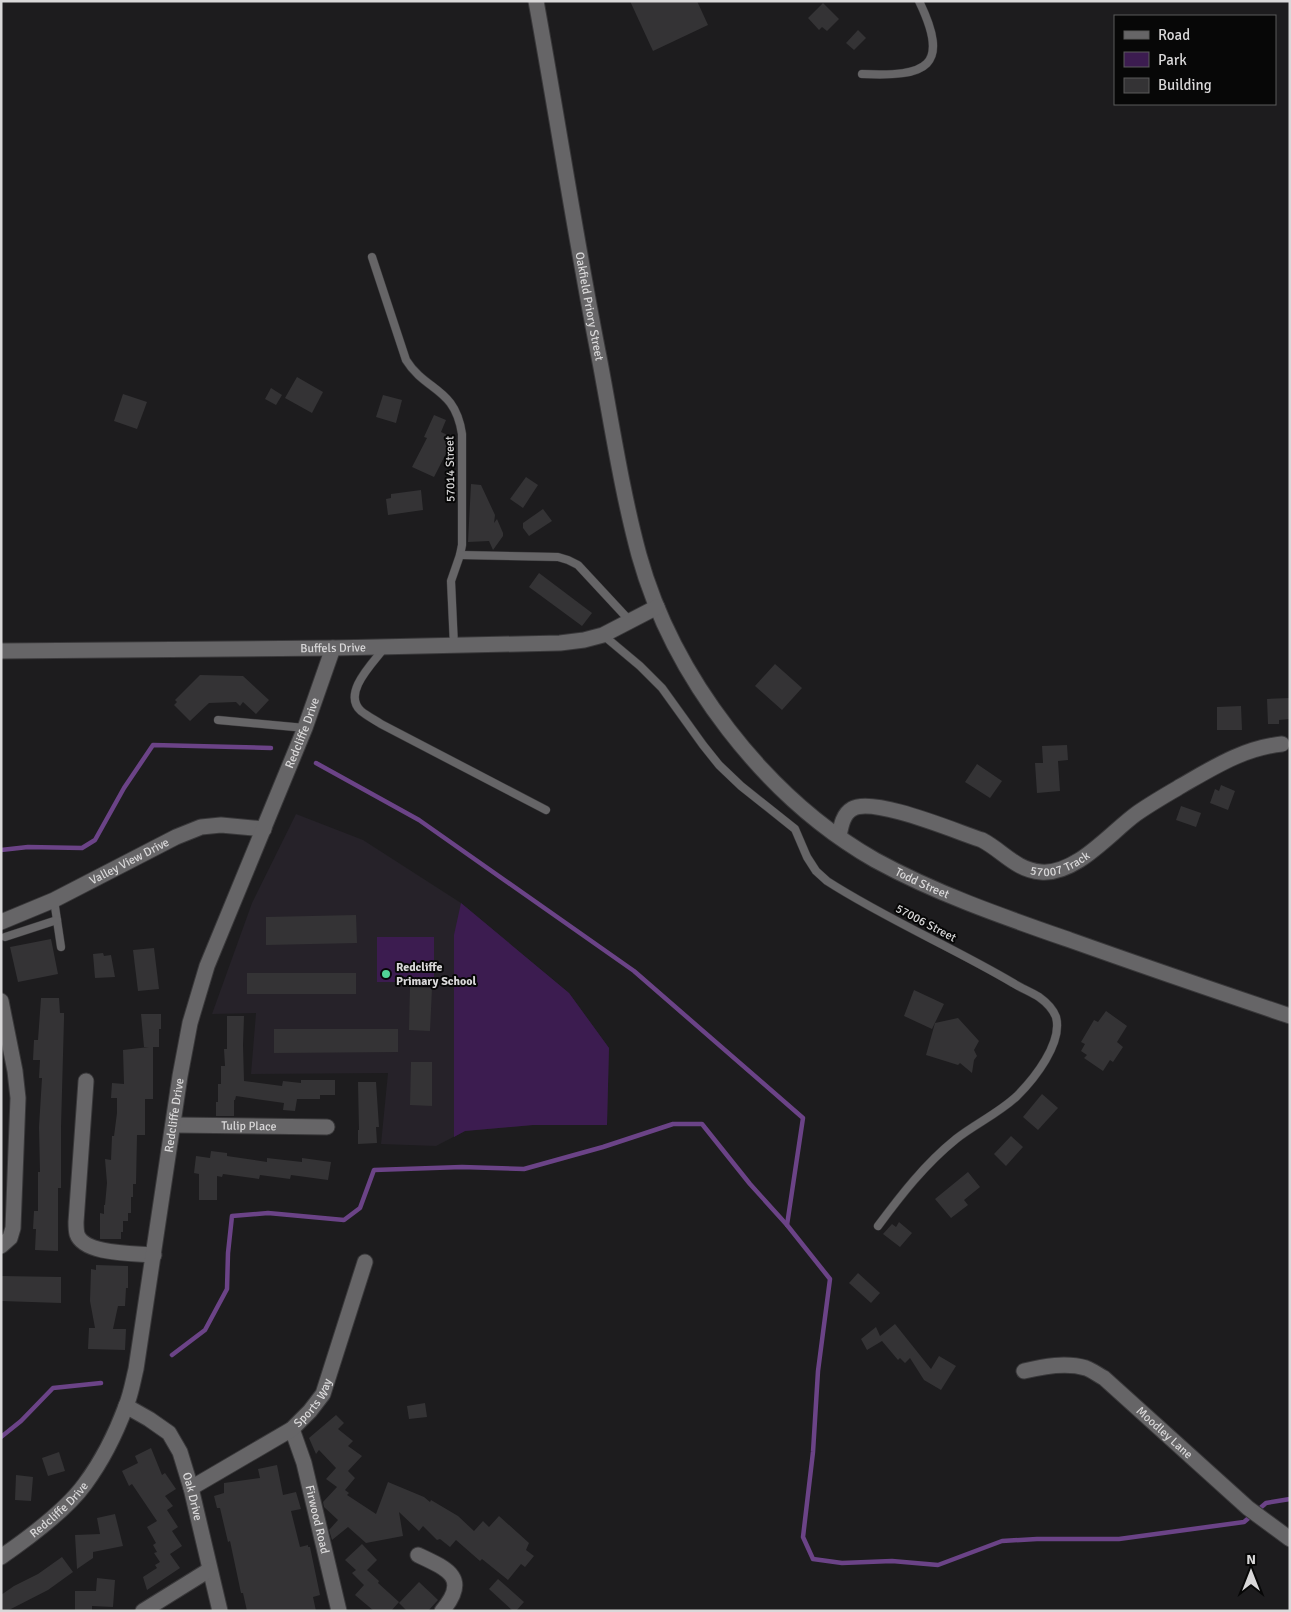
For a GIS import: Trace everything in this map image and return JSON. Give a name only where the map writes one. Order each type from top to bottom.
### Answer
[{"type":"street","name":"Oakfield Priory Street","points":[[536,1],[593,327],[629,512],[640,558],[657,608]]},
{"type":"street","name":"Buffels Drive","points":[[1,651],[333,648],[560,643],[603,635],[657,608]]},
{"type":"street","name":"Todd Street","points":[[657,608],[680,655],[703,693],[736,738],[772,780],[803,809],[874,859],[981,909],[1290,1016]]},
{"type":"street","name":"Redcliffe Drive","points":[[1,1557],[24,1541],[66,1504],[84,1485],[100,1460],[126,1406],[136,1369],[180,1076],[190,1023],[207,966],[305,728],[333,648]]},
{"type":"street","name":"57007 Track","points":[[839,836],[841,824],[850,809],[869,805],[900,812],[982,840],[1017,865],[1028,870],[1043,873],[1059,871],[1072,865],[1087,854],[1142,810],[1206,771],[1250,750],[1282,744]]},
{"type":"street","name":"Valley View Drive","points":[[1,922],[54,900],[201,826],[221,825],[264,829]]},
{"type":"street","points":[[1,1000],[5,1047],[15,1071],[18,1098],[13,1228],[10,1238],[1,1246]]},
{"type":"street","points":[[86,1081],[76,1222],[77,1234],[84,1243],[93,1248],[154,1255]]},
{"type":"street","name":"Tulip Place","points":[[173,1125],[327,1127]]},
{"type":"street","name":"Sports Way","points":[[191,1488],[292,1429],[310,1411],[323,1394],[365,1262]]},
{"type":"street","name":"Moodley Lane","points":[[1024,1371],[1043,1366],[1068,1366],[1087,1368],[1104,1378],[1248,1508],[1290,1540]]},
{"type":"street","name":"Oak Drive","points":[[126,1406],[149,1419],[169,1434],[180,1452],[191,1488],[220,1611]]},
{"type":"street","name":"Firwood Road","points":[[292,1429],[304,1463],[339,1611]]},
{"type":"street","points":[[418,1555],[441,1566],[451,1574],[456,1585],[453,1596],[442,1611]]},
{"type":"street","points":[[143,1611],[209,1570]]},
{"type":"lane","points":[[862,74],[885,75],[906,73],[921,68],[931,60],[934,48],[933,36],[919,1]]},
{"type":"lane","name":"57014 Street","points":[[372,256],[406,360],[412,369],[446,396],[454,407],[460,422],[462,434],[462,527],[460,555],[451,581],[454,646]]},
{"type":"lane","points":[[460,555],[558,557],[568,560],[578,565],[630,621]]},
{"type":"lane","name":"57006 Street","points":[[603,635],[640,666],[662,688],[719,765],[741,786],[795,829],[807,857],[816,871],[827,881],[905,926],[1040,998],[1050,1007],[1056,1017],[1055,1040],[1029,1083],[1000,1110],[942,1151],[902,1195],[878,1226]]},
{"type":"lane","points":[[385,647],[358,681],[355,703],[360,711],[546,810]]},
{"type":"lane","points":[[218,720],[305,728]]},
{"type":"lane","points":[[54,900],[61,947]]},
{"type":"lane","points":[[5,938],[57,920]]},
{"type":"shaded area","name":"Redcliffe Primary School","points":[[296,814],[363,840],[461,903],[569,993],[609,1048],[607,1125],[533,1125],[465,1131],[436,1146],[381,1144],[388,1073],[251,1074],[256,1013],[212,1014],[252,903]]},
{"type":"green space","points":[[461,903],[569,993],[609,1048],[607,1125],[533,1125],[465,1131],[454,1137],[454,935]]},
{"type":"green space","points":[[377,937],[434,937],[434,982],[377,982]]},
{"type":"building","points":[[630,1],[697,1],[708,25],[653,51]]},
{"type":"building","points":[[823,3],[839,19],[827,31],[822,27],[819,30],[808,18]]},
{"type":"building","points":[[858,30],[866,38],[854,50],[846,43]]},
{"type":"building","points":[[297,377],[323,392],[312,413],[285,398]]},
{"type":"building","points":[[271,388],[282,395],[276,405],[265,399]]},
{"type":"building","points":[[123,394],[147,402],[137,429],[114,421]]},
{"type":"building","points":[[383,395],[402,400],[396,423],[376,417]]},
{"type":"building","points":[[434,415],[446,420],[441,432],[454,438],[434,477],[412,467],[427,438],[424,437]]},
{"type":"building","points":[[526,477],[538,485],[523,508],[510,499]]},
{"type":"building","points":[[471,484],[481,485],[495,515],[494,523],[497,519],[503,533],[503,536],[493,550],[489,541],[468,542]]},
{"type":"building","points":[[421,490],[423,510],[388,515],[386,499],[391,498],[391,494]]},
{"type":"building","points":[[543,509],[552,521],[529,536],[523,528],[523,523]]},
{"type":"building","points":[[539,573],[592,613],[582,626],[529,587]]},
{"type":"building","points":[[775,664],[802,688],[782,710],[755,686]]},
{"type":"building","points":[[200,675],[243,676],[269,700],[256,714],[243,702],[240,706],[236,702],[209,703],[190,721],[174,705],[177,702],[175,700]]},
{"type":"building","points":[[1290,698],[1290,719],[1279,720],[1279,724],[1268,724],[1267,699]]},
{"type":"building","points":[[1241,706],[1242,730],[1217,730],[1217,707]]},
{"type":"building","points":[[1067,745],[1068,760],[1058,761],[1060,791],[1037,793],[1035,763],[1043,763],[1042,746]]},
{"type":"building","points":[[977,764],[1002,781],[990,798],[965,782]]},
{"type":"building","points":[[1221,785],[1235,791],[1228,810],[1210,803],[1215,789],[1219,791]]},
{"type":"building","points":[[1181,806],[1201,813],[1196,827],[1176,820]]},
{"type":"building","points":[[356,915],[357,943],[266,945],[266,917]]},
{"type":"building","points":[[51,939],[58,974],[18,982],[10,947]]},
{"type":"building","points":[[154,948],[159,989],[138,991],[133,950]]},
{"type":"building","points":[[103,953],[104,956],[111,955],[115,977],[95,978],[93,954]]},
{"type":"building","points":[[247,973],[356,973],[356,994],[247,994]]},
{"type":"building","points":[[410,987],[432,988],[430,1031],[409,1030]]},
{"type":"building","points":[[914,990],[944,1004],[932,1029],[904,1016]]},
{"type":"building","points":[[41,998],[59,998],[60,1013],[64,1013],[61,1188],[58,1188],[58,1251],[35,1250],[36,1229],[33,1229],[34,1211],[38,1211],[38,1172],[40,1172],[39,1127],[42,1078],[39,1078],[40,1060],[33,1060],[34,1040],[38,1040]]},
{"type":"building","points":[[1106,1011],[1127,1026],[1117,1042],[1123,1047],[1113,1062],[1110,1060],[1103,1071],[1084,1058],[1087,1055],[1081,1051],[1085,1044],[1081,1042],[1094,1020],[1098,1022]]},
{"type":"building","points":[[141,1014],[161,1014],[159,1047],[153,1047],[153,1099],[145,1099],[145,1135],[137,1135],[136,1184],[133,1184],[131,1213],[128,1213],[128,1221],[123,1221],[121,1239],[100,1239],[100,1213],[104,1214],[107,1183],[105,1159],[111,1160],[112,1136],[114,1136],[117,1113],[117,1098],[111,1098],[112,1083],[124,1084],[123,1050],[149,1047],[144,1047]]},
{"type":"building","points":[[227,1016],[244,1016],[244,1081],[282,1086],[283,1081],[301,1083],[301,1080],[335,1080],[335,1095],[320,1095],[320,1099],[297,1099],[295,1111],[283,1110],[284,1103],[236,1096],[234,1100],[234,1116],[216,1116],[218,1084],[221,1084],[221,1066],[225,1066],[224,1049],[227,1049]]},
{"type":"building","points":[[958,1018],[979,1041],[974,1050],[977,1056],[974,1060],[972,1073],[960,1063],[958,1065],[926,1055],[935,1023]]},
{"type":"building","points":[[274,1029],[398,1029],[398,1052],[274,1053]]},
{"type":"building","points":[[411,1062],[432,1062],[432,1106],[410,1105]]},
{"type":"building","points":[[358,1082],[376,1082],[379,1127],[376,1127],[377,1143],[358,1144]]},
{"type":"building","points":[[1042,1094],[1058,1108],[1038,1130],[1023,1117]]},
{"type":"building","points":[[1011,1136],[1023,1147],[1006,1166],[994,1154]]},
{"type":"building","points":[[211,1151],[227,1153],[227,1156],[267,1162],[267,1158],[302,1162],[302,1158],[331,1162],[328,1180],[291,1175],[290,1179],[260,1175],[259,1179],[223,1174],[222,1177],[217,1176],[217,1200],[199,1200],[199,1174],[194,1173],[196,1156],[210,1158]]},
{"type":"building","points":[[968,1172],[980,1187],[964,1200],[968,1205],[951,1218],[935,1199]]},
{"type":"building","points":[[899,1222],[912,1233],[900,1247],[883,1234],[892,1224],[896,1227]]},
{"type":"building","points":[[96,1265],[128,1266],[128,1288],[126,1288],[125,1306],[118,1306],[113,1329],[126,1329],[125,1350],[88,1349],[89,1328],[95,1328],[90,1301],[91,1269],[96,1270]]},
{"type":"building","points":[[858,1273],[880,1293],[871,1303],[849,1283]]},
{"type":"building","points":[[1,1276],[61,1277],[61,1303],[1,1301]]},
{"type":"building","points":[[895,1324],[931,1369],[939,1356],[956,1366],[941,1390],[924,1380],[910,1358],[905,1363],[900,1358],[898,1360],[882,1341],[867,1350],[861,1339],[876,1327],[880,1336]]},
{"type":"building","points":[[425,1403],[427,1417],[409,1419],[407,1406]]},
{"type":"building","points":[[336,1415],[344,1423],[338,1429],[353,1441],[348,1446],[362,1456],[348,1471],[355,1478],[345,1490],[349,1493],[347,1495],[376,1514],[388,1482],[424,1497],[430,1502],[431,1500],[458,1516],[474,1531],[483,1521],[489,1527],[499,1516],[529,1543],[526,1550],[534,1556],[525,1567],[521,1564],[508,1580],[482,1559],[480,1561],[456,1540],[450,1547],[440,1539],[437,1540],[423,1526],[419,1531],[399,1512],[403,1536],[366,1543],[348,1527],[332,1540],[329,1530],[338,1520],[324,1507],[323,1502],[337,1487],[326,1479],[336,1468],[319,1450],[316,1454],[309,1438]]},
{"type":"building","points":[[151,1448],[162,1475],[165,1473],[176,1489],[165,1496],[173,1506],[167,1510],[178,1527],[172,1531],[182,1546],[170,1554],[180,1568],[147,1590],[143,1577],[157,1568],[155,1565],[160,1562],[154,1553],[157,1552],[153,1545],[156,1543],[147,1527],[157,1521],[132,1484],[129,1486],[122,1471],[138,1463],[135,1456]]},
{"type":"building","points":[[59,1452],[65,1471],[48,1476],[42,1458]]},
{"type":"building","points":[[277,1465],[283,1495],[296,1492],[301,1509],[291,1511],[300,1547],[308,1545],[310,1547],[320,1595],[313,1597],[316,1611],[247,1611],[243,1593],[241,1593],[230,1541],[228,1542],[220,1508],[217,1508],[214,1496],[224,1493],[224,1483],[260,1478],[258,1469]]},
{"type":"building","points":[[16,1475],[33,1477],[31,1501],[15,1500]]},
{"type":"building","points":[[115,1514],[123,1546],[93,1552],[93,1558],[77,1569],[75,1535],[100,1534],[97,1518]]},
{"type":"building","points":[[362,1544],[377,1560],[367,1570],[399,1602],[391,1611],[374,1611],[355,1595],[364,1585],[352,1573],[356,1570],[345,1560]]},
{"type":"building","points":[[62,1557],[73,1572],[48,1590],[7,1611],[1,1611],[1,1595],[38,1574]]},
{"type":"building","points":[[97,1578],[115,1580],[113,1607],[92,1606],[92,1611],[75,1611],[75,1591],[96,1591]]},
{"type":"building","points":[[498,1579],[524,1602],[516,1611],[513,1611],[489,1589]]},
{"type":"building","points":[[419,1582],[438,1600],[428,1611],[407,1611],[399,1603]]},
{"type":"waterway","points":[[1,850],[28,847],[82,848],[95,840],[124,788],[153,745],[271,748]]},
{"type":"waterway","points":[[316,763],[419,820],[634,971],[803,1118],[787,1225],[830,1279],[818,1371],[813,1452],[803,1537],[813,1559],[842,1563],[892,1561],[938,1565],[1002,1541],[1119,1539],[1244,1522],[1266,1503],[1290,1499]]},
{"type":"waterway","points":[[172,1355],[205,1330],[227,1289],[232,1216],[268,1213],[344,1220],[360,1208],[374,1170],[462,1167],[524,1169],[603,1147],[673,1124],[702,1124],[750,1184],[787,1225]]},
{"type":"waterway","points":[[1,1437],[21,1421],[53,1388],[101,1383]]},
{"type":"place","name":"Redcliffe Primary School","points":[[386,974]]}]
